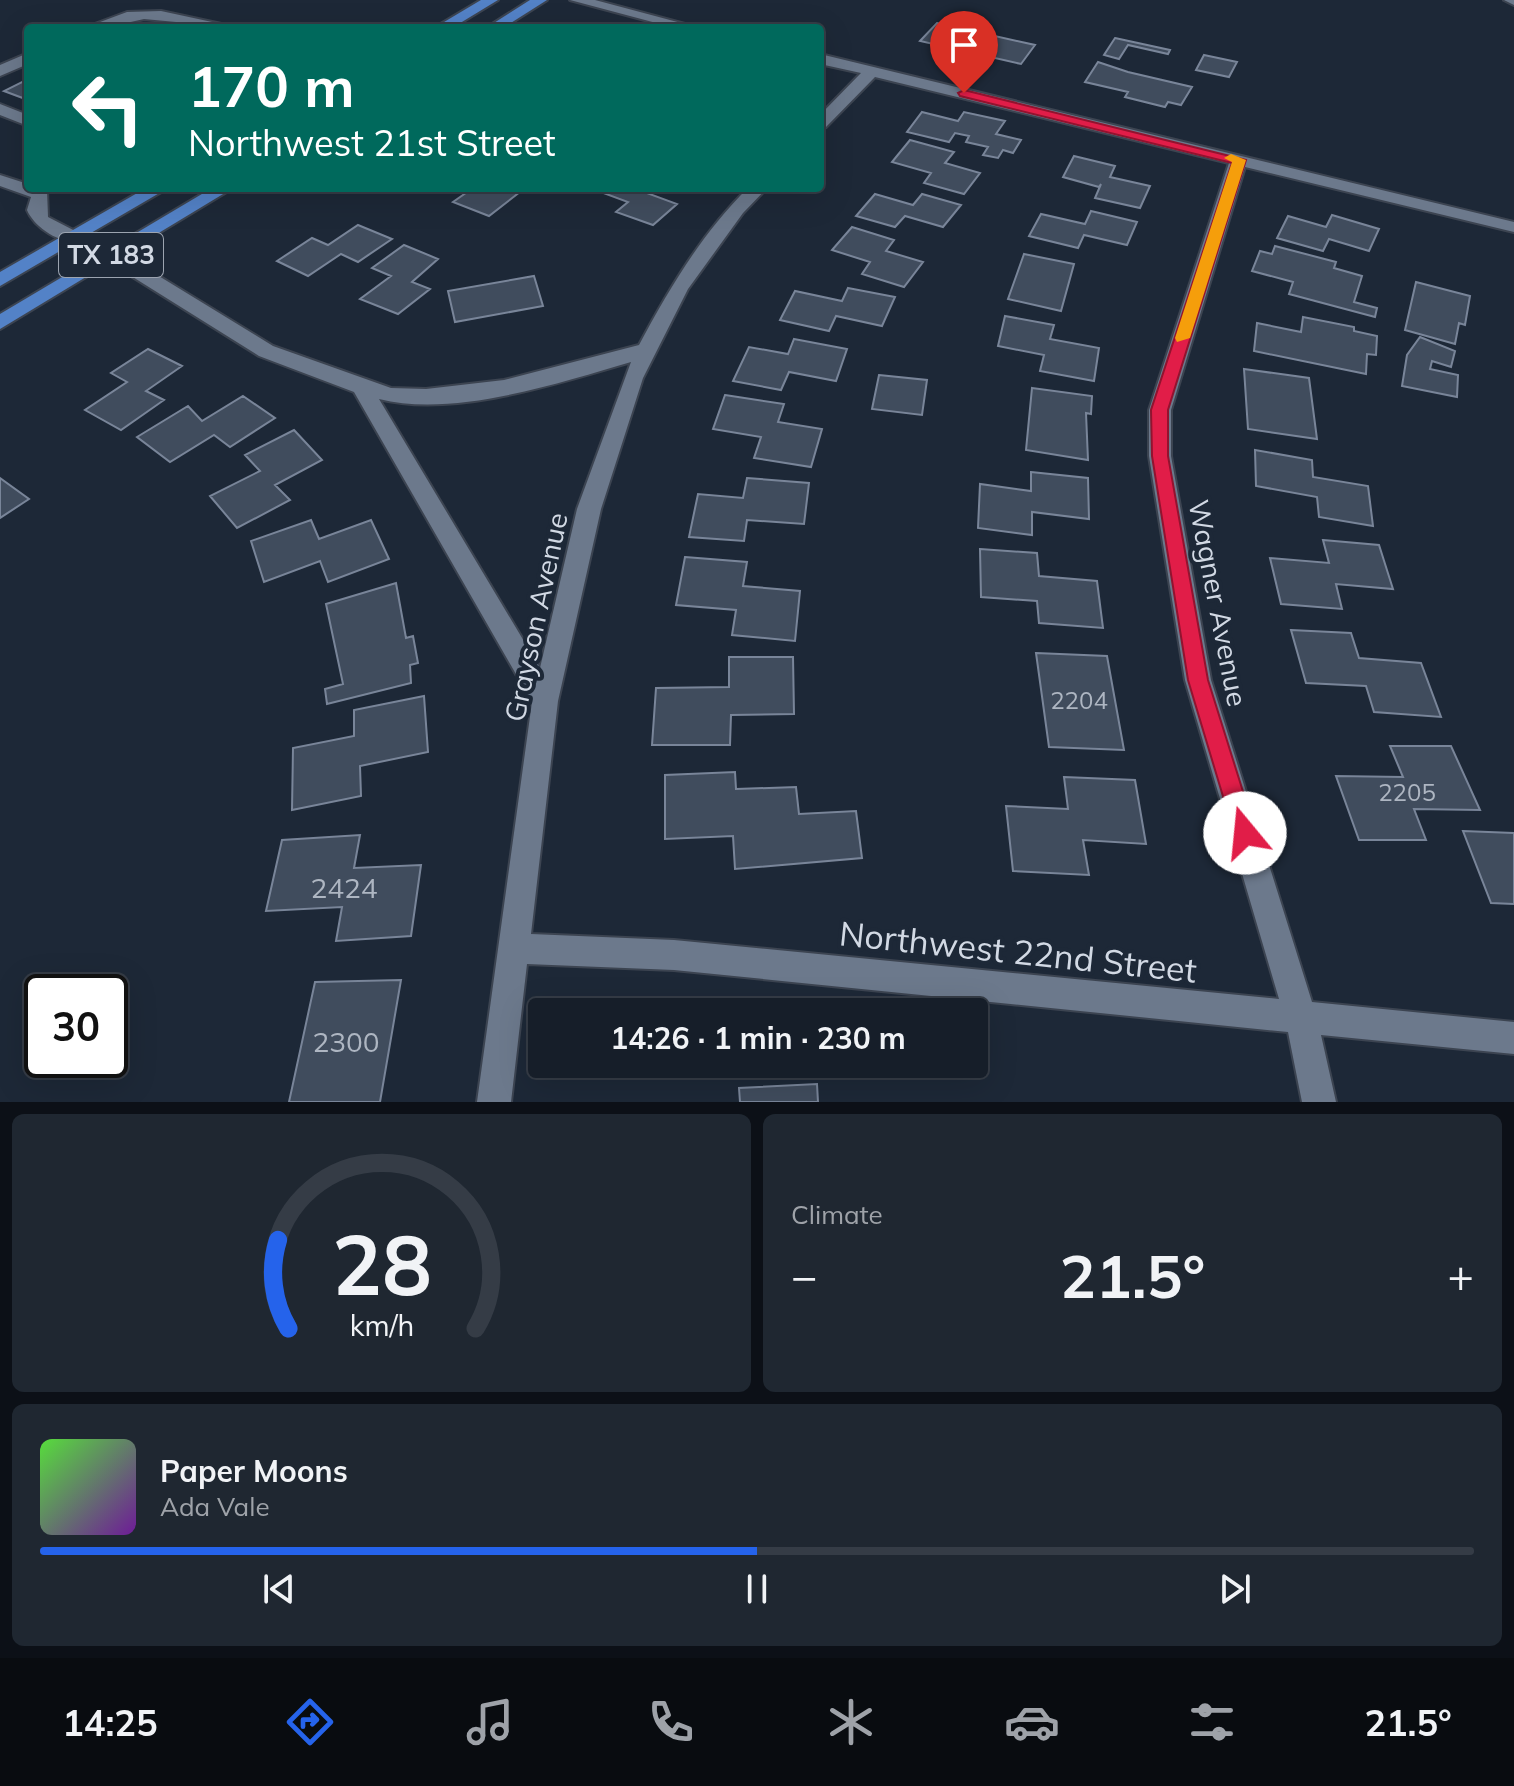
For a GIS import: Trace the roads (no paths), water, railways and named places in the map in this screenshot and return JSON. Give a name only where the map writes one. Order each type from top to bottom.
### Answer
[{"type":"main road","points":[[448,24],[491,0]]},
{"type":"main road","points":[[500,24],[540,0]]},
{"type":"main road","name":"TX 183","points":[[0,280],[152,192]]},
{"type":"main road","name":"TX 183","points":[[0,323],[217,192]]},
{"type":"street","points":[[577,0],[676,24]]},
{"type":"street","points":[[102,24],[126,15],[147,12],[212,24]]},
{"type":"street","points":[[0,71],[24,60]]},
{"type":"street","points":[[824,60],[1514,227]]},
{"type":"street","points":[[824,120],[872,71]]},
{"type":"street","points":[[0,109],[24,119]]},
{"type":"street","name":"Wagner Avenue","points":[[1239,160],[1160,410],[1160,456],[1198,680],[1301,1017],[1319,1102]]},
{"type":"street","points":[[0,180],[24,186]]},
{"type":"street","points":[[46,192],[36,210],[40,220],[73,237]]},
{"type":"street","name":"Grayson Avenue","points":[[494,1102],[545,701],[589,509],[633,378],[679,288],[737,209],[754,192]]},
{"type":"street","points":[[111,255],[266,351],[379,394],[413,397],[533,383],[647,350]]},
{"type":"street","points":[[362,387],[545,701]]},
{"type":"street","name":"Northwest 22nd Street","points":[[513,948],[674,955],[1514,1038]]}]
